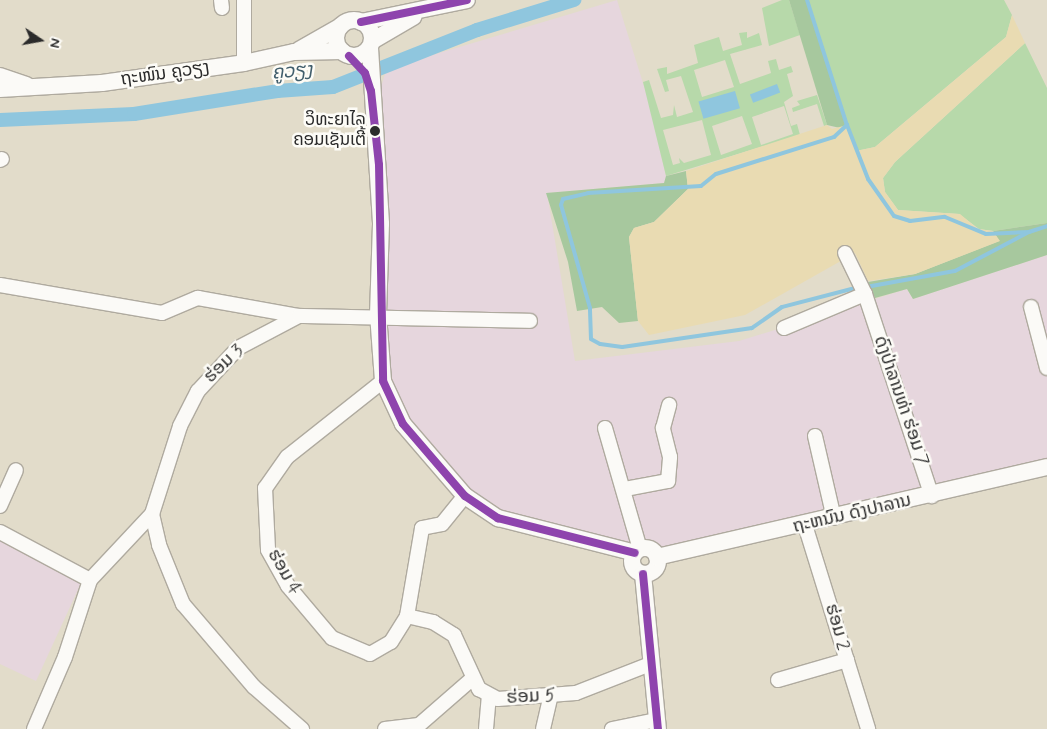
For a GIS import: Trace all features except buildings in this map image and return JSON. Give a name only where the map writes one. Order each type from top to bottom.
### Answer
[{"type":"street","points":[[244,0],[244,64]]},
{"type":"street","name":"ຖະໜົນ ຄູວຽງ","points":[[294,52],[342,26],[419,6],[467,0]]},
{"type":"street","name":"ຖະໜົນ ຄູວຽງ","points":[[0,89],[35,88],[244,64],[294,52],[360,53],[419,6]]},
{"type":"street","points":[[361,22],[369,28],[360,53],[371,91],[381,224],[378,314],[383,381],[403,424],[465,496],[498,518],[637,551],[650,549],[657,557],[653,571],[643,574]]},
{"type":"street","points":[[342,26],[336,37],[360,53]]},
{"type":"street","name":"ຖະໜົນ ຄູວຽງ","points":[[0,76],[35,88]]},
{"type":"street","name":"ດົງປ່າລານທ່າ ຮ່ອມ 7","points":[[845,253],[860,280],[932,496]]},
{"type":"street","points":[[0,285],[162,313],[198,298],[299,316]]},
{"type":"street","points":[[784,328],[867,300]]},
{"type":"street","points":[[1031,307],[1047,368]]},
{"type":"street","name":"ຮ່ອມ 3","points":[[152,514],[180,426],[214,369],[257,336],[299,316],[378,314],[530,321]]},
{"type":"street","name":"ຮ່ອມ 4","points":[[383,381],[277,467],[265,488],[264,532],[288,586],[341,644],[370,654],[383,650],[407,616]]},
{"type":"street","points":[[625,489],[668,481],[670,457],[663,428],[669,405]]},
{"type":"street","points":[[605,428],[625,489],[637,551],[632,564],[643,574],[650,664],[658,725],[612,729]]},
{"type":"street","points":[[815,436],[834,518]]},
{"type":"street","name":"ຖະຫນົນ ດົງປາລານ","points":[[657,557],[932,496],[1047,467]]},
{"type":"street","points":[[0,506],[16,470]]},
{"type":"street","points":[[407,616],[422,528],[442,524],[465,496]]},
{"type":"street","points":[[34,729],[65,657],[90,580],[152,514]]},
{"type":"street","points":[[152,514],[159,545],[183,604],[254,687],[302,729]]},
{"type":"street","name":"ຮ່ອມ 2","points":[[805,525],[868,729]]},
{"type":"street","points":[[0,532],[90,580]]},
{"type":"street","name":"ຮ່ອມ 5","points":[[407,616],[446,628],[454,636],[472,679],[489,696],[550,698],[576,692],[650,664]]},
{"type":"street","points":[[778,680],[847,660]]},
{"type":"street","points":[[385,729],[416,727],[472,679]]},
{"type":"street","points":[[486,729],[489,696]]},
{"type":"street","points":[[543,729],[550,698]]},
{"type":"shaded area","points":[[617,0],[648,99],[666,176],[664,183],[547,193],[575,361],[739,341],[907,289],[913,299],[1047,255],[1047,470],[725,544],[641,549],[524,526],[455,488],[383,381],[381,87],[385,74],[409,62]]},
{"type":"shaded area","points":[[0,537],[81,583],[36,681],[0,664]]},
{"type":"green space","points":[[782,0],[789,0],[800,35],[769,46],[762,8]]},
{"type":"green space","points":[[789,0],[807,0],[847,125],[840,128],[827,125]]},
{"type":"green space","points":[[807,0],[1004,0],[1012,15],[1006,37],[875,147],[856,151]]},
{"type":"green space","points":[[747,32],[747,38],[759,33],[762,45],[730,54],[740,84],[771,73],[768,61],[776,59],[779,70],[791,66],[793,72],[787,74],[793,96],[784,102],[791,126],[797,124],[800,135],[666,176],[643,82],[649,80],[661,118],[673,115],[674,105],[677,117],[693,112],[681,76],[666,80],[669,91],[665,92],[657,69],[667,67],[667,74],[698,63],[694,45],[719,37],[723,51],[742,45],[739,33]],"holes":[[[725,60],[734,87],[702,97],[694,70]],[[784,106],[793,134],[761,145],[752,117]],[[742,116],[752,144],[721,155],[712,126]],[[702,120],[711,155],[684,163],[679,158],[680,163],[673,165],[663,130]]]},
{"type":"green space","points":[[1025,43],[1047,88],[1047,223],[993,231],[979,229],[959,214],[898,210],[885,192],[883,178],[895,162]]},
{"type":"green space","points":[[817,95],[827,125],[824,126],[817,104],[793,112],[792,108],[800,105],[797,101]]},
{"type":"green space","points":[[686,171],[688,189],[654,222],[634,228],[629,237],[638,321],[619,323],[602,307],[577,311],[568,262],[546,193],[664,183],[666,176]]},
{"type":"green space","points":[[1047,223],[1047,255],[913,299],[907,289],[875,298],[868,282],[915,274],[999,241],[993,231]]},
{"type":"sand","points":[[1012,15],[1025,43],[895,162],[883,178],[885,192],[898,210],[960,214],[978,229],[993,231],[1000,241],[915,274],[868,281],[855,253],[745,315],[649,335],[638,321],[629,237],[634,228],[654,222],[688,189],[686,171],[827,125],[832,129],[847,125],[856,151],[875,147],[1006,37]]},
{"type":"water","points":[[777,84],[780,92],[753,103],[750,94]]},
{"type":"water","points":[[735,91],[740,108],[703,119],[698,101]]},
{"type":"waterway","name":"ຄູວຽງ","points":[[0,120],[134,114],[277,91],[333,87],[477,30],[574,0]]},
{"type":"waterway","points":[[807,0],[847,125]]},
{"type":"waterway","points":[[859,287],[782,307],[752,328],[622,347],[600,344],[591,339],[590,308],[561,205],[563,199],[588,193],[701,186],[716,174],[834,137],[847,125],[868,179],[894,216],[910,221],[945,217],[986,234],[1029,232],[1047,226]]},
{"type":"waterway","points":[[866,287],[955,271],[1029,232]]},
{"type":"transit line","points":[[361,22],[467,0]]},
{"type":"transit line","points":[[349,56],[365,73],[371,91],[379,165],[383,381],[403,424],[465,496],[498,518],[635,553]]},
{"type":"transit line","points":[[643,574],[658,729]]},
{"type":"place","name":"ວິທະຍາໄລ ຄອມເຊັນເຕີ້","points":[[375,131]]}]
